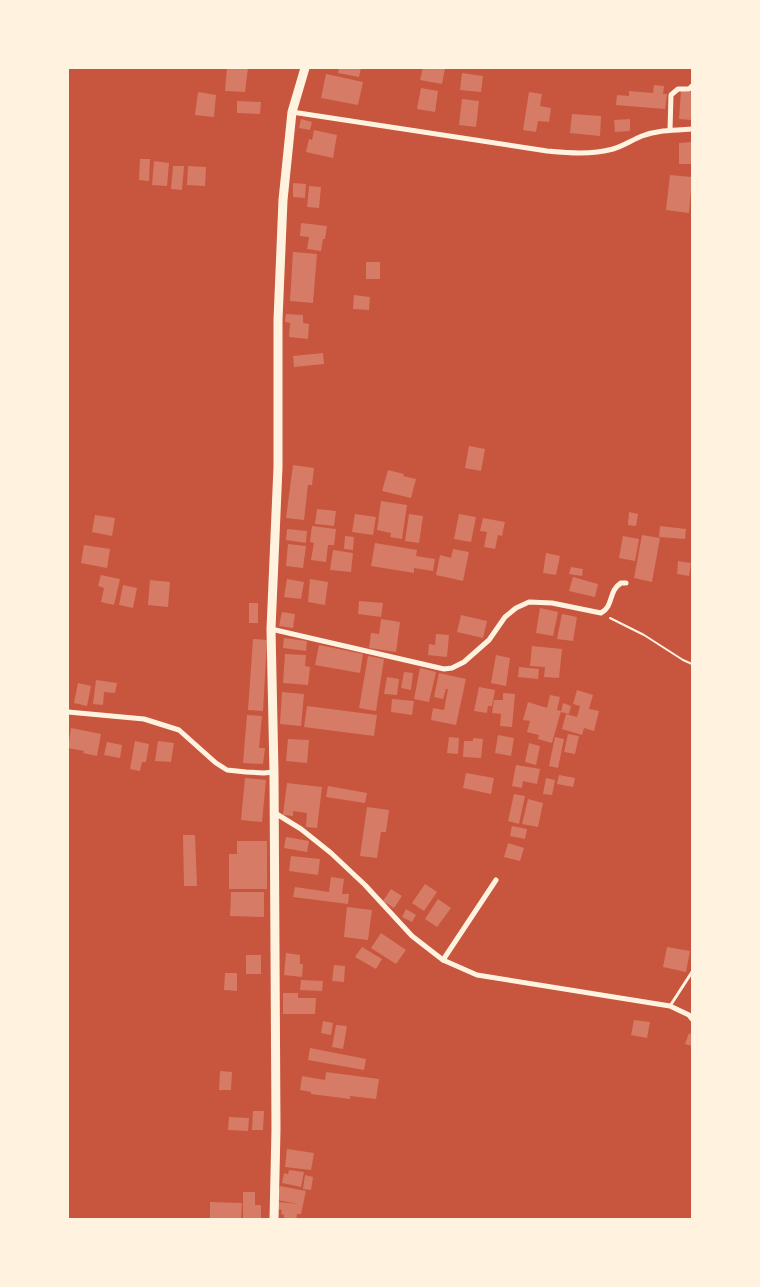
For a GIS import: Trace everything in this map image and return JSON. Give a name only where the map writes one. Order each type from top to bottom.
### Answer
[{"type":"street","points":[[274,1220],[276,1129],[274,772],[271,629],[278,467],[279,302],[283,200],[292,112],[305,68]]},
{"type":"street","points":[[670,130],[671,95],[678,89],[688,89],[692,88],[692,86]]},
{"type":"street","points":[[292,112],[547,151],[579,154],[615,149],[655,132],[692,129]]},
{"type":"street","points":[[271,629],[444,670],[452,668],[470,657],[489,640],[505,617],[516,608],[529,602],[552,603],[601,613],[610,606],[613,592],[617,585],[626,583]]},
{"type":"street","points":[[68,712],[144,719],[179,730],[216,763],[227,770],[274,772]]},
{"type":"street","points":[[274,813],[301,830],[331,853],[365,885],[412,936],[443,960],[477,975],[670,1006],[691,1017],[692,1009]]},
{"type":"street","points":[[443,960],[496,880]]},
{"type":"lane","points":[[670,1006],[692,972]]},
{"type":"path","points":[[601,613],[644,635],[692,664]]},
{"type":"building","points":[[227,68],[248,68],[245,92],[225,91]]},
{"type":"building","points":[[339,68],[361,68],[359,77],[338,73]]},
{"type":"building","points":[[423,68],[445,68],[442,84],[420,80]]},
{"type":"building","points":[[462,73],[483,76],[481,92],[460,90]]},
{"type":"building","points":[[326,74],[363,82],[358,105],[321,98]]},
{"type":"building","points":[[654,85],[664,86],[663,94],[667,94],[665,109],[616,105],[617,95],[629,96],[629,91],[653,93]]},
{"type":"building","points":[[421,88],[438,91],[435,112],[417,109]]},
{"type":"building","points":[[681,91],[692,92],[692,120],[679,119]]},
{"type":"building","points":[[198,92],[216,95],[214,117],[195,115]]},
{"type":"building","points":[[529,92],[542,94],[540,106],[551,108],[549,122],[538,121],[536,132],[523,130]]},
{"type":"building","points":[[462,99],[479,101],[476,127],[459,125]]},
{"type":"building","points":[[237,101],[261,102],[260,114],[237,113]]},
{"type":"building","points":[[572,114],[601,116],[600,136],[570,133]]},
{"type":"building","points":[[301,119],[312,122],[310,130],[299,128]]},
{"type":"building","points":[[630,119],[630,131],[615,132],[614,120]]},
{"type":"building","points":[[314,130],[337,135],[333,158],[306,152],[309,139],[312,140]]},
{"type":"building","points":[[692,142],[692,164],[679,164],[679,143]]},
{"type":"building","points":[[140,159],[150,159],[149,181],[139,180]]},
{"type":"building","points":[[154,161],[169,163],[167,186],[152,185]]},
{"type":"building","points":[[173,166],[184,166],[182,190],[171,189]]},
{"type":"building","points":[[188,166],[206,167],[205,186],[187,185]]},
{"type":"building","points":[[670,175],[692,177],[689,213],[666,210]]},
{"type":"building","points":[[293,183],[306,184],[305,198],[293,197]]},
{"type":"building","points":[[309,186],[321,187],[319,208],[307,207]]},
{"type":"building","points":[[301,223],[327,226],[321,251],[307,249],[309,237],[300,236]]},
{"type":"building","points":[[293,252],[317,254],[313,303],[290,301]]},
{"type":"building","points":[[366,262],[380,262],[380,279],[366,279]]},
{"type":"building","points":[[354,295],[370,297],[369,310],[353,309]]},
{"type":"building","points":[[286,314],[303,315],[303,323],[309,324],[308,339],[289,337],[290,323],[285,322]]},
{"type":"building","points":[[323,353],[324,364],[294,367],[293,356]]},
{"type":"building","points":[[469,446],[485,449],[481,471],[465,468]]},
{"type":"building","points":[[293,465],[314,468],[312,485],[308,485],[304,520],[286,518]]},
{"type":"building","points":[[388,470],[416,479],[411,498],[382,491]]},
{"type":"building","points":[[381,501],[407,505],[402,539],[390,537],[391,533],[377,530]]},
{"type":"building","points":[[317,509],[336,511],[334,526],[315,524]]},
{"type":"building","points":[[629,512],[638,514],[636,526],[628,525]]},
{"type":"building","points":[[355,514],[376,517],[373,535],[352,532]]},
{"type":"building","points":[[409,514],[423,516],[419,543],[405,541]]},
{"type":"building","points":[[459,514],[476,517],[471,542],[454,539]]},
{"type":"building","points":[[95,515],[115,518],[112,536],[92,532]]},
{"type":"building","points":[[483,518],[505,522],[502,536],[498,535],[495,549],[484,547],[487,532],[480,531]]},
{"type":"building","points":[[312,526],[336,529],[334,545],[328,545],[326,562],[311,560],[314,543],[310,542]]},
{"type":"building","points":[[660,526],[686,529],[685,539],[659,537]]},
{"type":"building","points":[[287,529],[307,531],[306,543],[286,540]]},
{"type":"building","points":[[642,535],[660,538],[652,582],[634,578]]},
{"type":"building","points":[[345,536],[354,537],[353,550],[344,549]]},
{"type":"building","points":[[623,536],[639,539],[635,561],[619,558]]},
{"type":"building","points":[[375,543],[417,550],[416,556],[435,559],[433,571],[414,568],[414,573],[371,566]]},
{"type":"building","points":[[288,544],[306,546],[303,568],[286,566]]},
{"type":"building","points":[[84,545],[110,549],[107,568],[81,563]]},
{"type":"building","points":[[453,549],[469,552],[463,581],[436,575],[440,555],[451,558]]},
{"type":"building","points":[[333,550],[353,553],[351,572],[330,570]]},
{"type":"building","points":[[546,553],[560,556],[556,575],[543,573]]},
{"type":"building","points":[[678,561],[691,563],[689,576],[677,574]]},
{"type":"building","points":[[571,567],[583,569],[582,576],[569,574]]},
{"type":"building","points":[[101,575],[120,579],[114,605],[101,602],[104,588],[98,586]]},
{"type":"building","points":[[573,577],[598,584],[595,597],[569,591]]},
{"type":"building","points":[[287,579],[304,582],[301,599],[284,597]]},
{"type":"building","points":[[310,579],[328,582],[325,605],[308,602]]},
{"type":"building","points":[[150,580],[170,582],[168,607],[148,605]]},
{"type":"building","points":[[123,585],[137,588],[133,608],[119,605]]},
{"type":"building","points":[[359,601],[383,603],[381,617],[358,614]]},
{"type":"building","points":[[249,603],[258,603],[258,623],[249,623]]},
{"type":"building","points":[[540,608],[558,612],[553,636],[536,633]]},
{"type":"building","points":[[282,612],[295,614],[293,628],[279,626]]},
{"type":"building","points":[[562,614],[577,617],[573,641],[557,639]]},
{"type":"building","points":[[461,615],[487,621],[483,638],[457,632]]},
{"type":"building","points":[[381,619],[400,622],[396,652],[369,648],[371,633],[379,634]]},
{"type":"building","points":[[436,634],[449,635],[447,657],[428,655],[429,644],[435,645]]},
{"type":"building","points":[[284,638],[307,641],[306,651],[283,648]]},
{"type":"building","points":[[253,639],[267,640],[263,711],[248,710]]},
{"type":"building","points":[[319,645],[363,654],[360,673],[315,665]]},
{"type":"building","points":[[532,646],[562,649],[559,678],[544,677],[545,667],[530,666]]},
{"type":"building","points":[[285,654],[306,655],[305,666],[310,667],[308,685],[283,683]]},
{"type":"building","points":[[496,655],[510,658],[506,686],[491,683]]},
{"type":"building","points":[[368,656],[384,659],[376,711],[359,708]]},
{"type":"building","points":[[519,667],[539,669],[538,679],[518,677]]},
{"type":"building","points":[[420,668],[436,672],[429,702],[414,699]]},
{"type":"building","points":[[404,672],[413,673],[411,690],[401,688]]},
{"type":"building","points":[[439,673],[466,679],[456,725],[431,720],[433,708],[444,710],[448,689],[446,689],[443,699],[434,697]]},
{"type":"building","points":[[387,677],[399,679],[397,695],[384,694]]},
{"type":"building","points":[[96,680],[117,683],[115,693],[104,692],[103,705],[93,704]]},
{"type":"building","points":[[78,683],[91,686],[87,706],[74,703]]},
{"type":"building","points":[[479,687],[495,690],[492,706],[488,706],[487,713],[474,711]]},
{"type":"building","points":[[577,690],[593,695],[589,709],[599,711],[594,731],[584,728],[582,735],[562,729],[566,714],[577,717],[580,706],[573,704]]},
{"type":"building","points":[[282,692],[304,694],[301,726],[280,724]]},
{"type":"building","points":[[503,693],[515,694],[512,727],[500,726],[501,714],[492,713],[494,700],[503,700]]},
{"type":"building","points":[[550,695],[560,697],[557,710],[561,711],[552,743],[538,739],[539,735],[527,732],[530,721],[523,720],[528,702],[547,708]]},
{"type":"building","points":[[392,699],[414,701],[412,715],[391,712]]},
{"type":"building","points":[[563,703],[571,706],[569,714],[561,712]]},
{"type":"building","points":[[307,706],[377,715],[374,736],[304,727]]},
{"type":"building","points":[[247,715],[262,716],[259,748],[265,748],[263,764],[243,763]]},
{"type":"building","points":[[71,728],[101,734],[97,756],[68,748]]},
{"type":"building","points":[[568,734],[579,736],[575,754],[564,752]]},
{"type":"building","points":[[498,735],[514,738],[511,756],[495,753]]},
{"type":"building","points":[[449,737],[459,738],[458,754],[447,753]]},
{"type":"building","points":[[555,737],[564,739],[558,768],[549,766]]},
{"type":"building","points":[[473,738],[483,739],[481,758],[463,757],[464,741],[473,741]]},
{"type":"building","points":[[288,739],[309,740],[307,763],[286,761]]},
{"type":"building","points":[[135,741],[149,744],[146,762],[142,762],[140,771],[130,769]]},
{"type":"building","points":[[158,741],[174,743],[171,762],[155,761]]},
{"type":"building","points":[[107,742],[122,745],[120,758],[104,755]]},
{"type":"building","points":[[529,743],[540,746],[536,765],[525,762]]},
{"type":"building","points":[[516,765],[540,769],[537,784],[523,781],[522,788],[512,786]]},
{"type":"building","points":[[466,773],[494,778],[491,794],[463,788]]},
{"type":"building","points":[[559,775],[575,778],[573,787],[557,784]]},
{"type":"building","points":[[245,778],[266,780],[262,822],[241,820]]},
{"type":"building","points":[[546,778],[555,780],[552,795],[543,794]]},
{"type":"building","points":[[287,783],[322,787],[317,828],[306,827],[307,813],[293,811],[293,816],[283,815]]},
{"type":"building","points":[[328,786],[367,793],[365,803],[326,797]]},
{"type":"building","points":[[514,794],[525,796],[519,824],[508,821]]},
{"type":"building","points":[[528,799],[543,803],[538,827],[522,824]]},
{"type":"building","points":[[367,807],[389,810],[386,832],[381,832],[377,858],[360,856]]},
{"type":"building","points":[[512,826],[527,829],[525,839],[510,836]]},
{"type":"building","points":[[183,835],[195,835],[197,886],[184,886]]},
{"type":"building","points":[[286,837],[309,841],[307,852],[284,848]]},
{"type":"building","points":[[237,841],[267,841],[267,889],[229,889],[229,854],[237,854]]},
{"type":"building","points":[[508,843],[524,848],[520,861],[504,857]]},
{"type":"building","points":[[291,856],[320,859],[318,875],[289,871]]},
{"type":"building","points":[[331,877],[344,879],[342,894],[349,894],[348,904],[293,897],[295,887],[329,892]]},
{"type":"building","points":[[425,884],[437,892],[424,911],[412,903]]},
{"type":"building","points":[[391,889],[402,896],[394,908],[383,901]]},
{"type":"building","points":[[231,892],[264,892],[264,917],[230,916]]},
{"type":"building","points":[[438,899],[451,908],[437,927],[425,919]]},
{"type":"building","points":[[347,907],[372,910],[368,940],[344,937]]},
{"type":"building","points":[[406,909],[416,915],[412,922],[402,917]]},
{"type":"building","points":[[381,933],[406,950],[396,964],[371,948]]},
{"type":"building","points":[[362,947],[382,959],[376,969],[355,957]]},
{"type":"building","points":[[667,947],[690,951],[686,972],[663,967]]},
{"type":"building","points":[[286,953],[300,955],[300,964],[303,964],[302,977],[284,975]]},
{"type":"building","points":[[246,955],[261,955],[261,974],[246,974]]},
{"type":"building","points":[[334,965],[345,966],[344,982],[332,981]]},
{"type":"building","points":[[225,973],[237,973],[237,991],[224,990]]},
{"type":"building","points":[[301,980],[323,981],[322,991],[300,990]]},
{"type":"building","points":[[283,993],[298,993],[298,998],[316,998],[315,1014],[283,1014]]},
{"type":"building","points":[[634,1020],[650,1022],[647,1038],[631,1035]]},
{"type":"building","points":[[323,1021],[333,1023],[331,1035],[321,1033]]},
{"type":"building","points":[[336,1025],[347,1026],[343,1049],[332,1047]]},
{"type":"building","points":[[689,1033],[692,1035],[692,1046],[685,1044]]},
{"type":"building","points":[[310,1048],[366,1059],[364,1070],[308,1060]]},
{"type":"building","points":[[220,1071],[232,1072],[231,1090],[219,1090]]},
{"type":"building","points":[[326,1072],[379,1079],[376,1099],[350,1096],[350,1099],[311,1094],[311,1092],[300,1090],[302,1076],[325,1080]]},
{"type":"building","points":[[253,1111],[264,1111],[263,1130],[252,1130]]},
{"type":"building","points":[[229,1117],[249,1118],[248,1131],[228,1130]]},
{"type":"building","points":[[287,1149],[314,1153],[311,1170],[285,1167]]},
{"type":"building","points":[[289,1170],[304,1172],[301,1187],[282,1183],[284,1173],[288,1174]]},
{"type":"building","points":[[305,1175],[313,1177],[311,1190],[303,1189]]},
{"type":"building","points":[[280,1186],[306,1191],[301,1214],[297,1214],[296,1220],[284,1220],[284,1215],[281,1214],[282,1210],[277,1209],[278,1202],[299,1204],[277,1200]]},
{"type":"building","points":[[243,1192],[255,1192],[255,1205],[261,1205],[261,1220],[243,1220]]},
{"type":"building","points":[[210,1202],[242,1203],[241,1220],[222,1218],[221,1220],[210,1220]]}]
